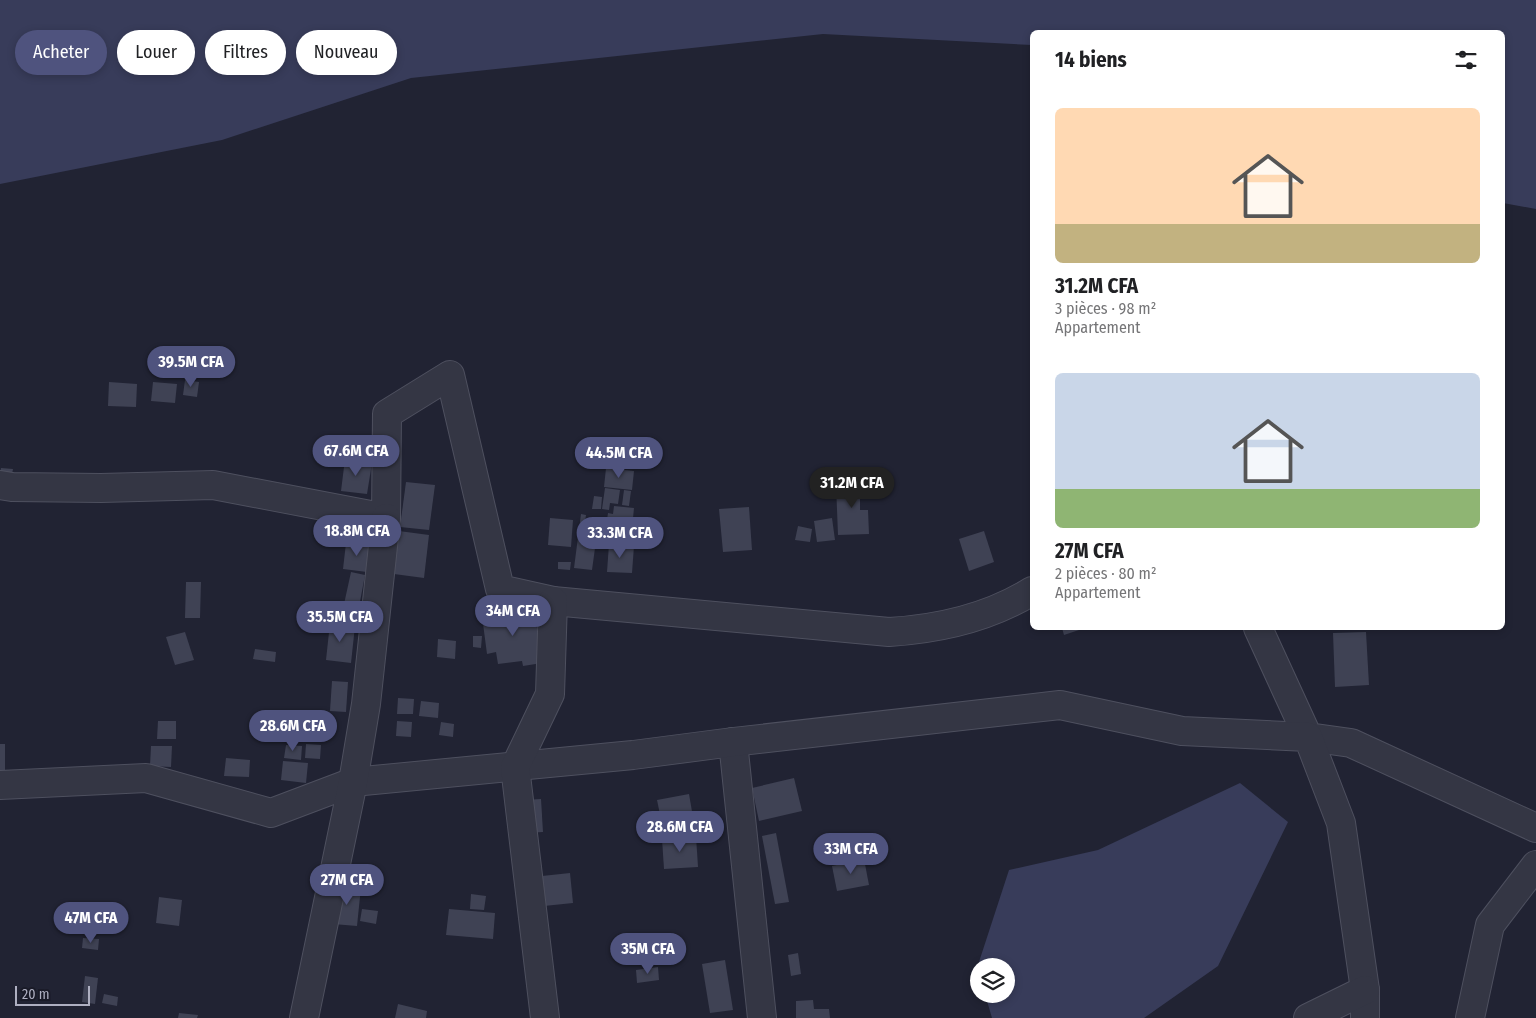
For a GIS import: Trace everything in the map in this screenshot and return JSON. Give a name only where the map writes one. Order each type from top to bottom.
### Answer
[{"type":"street","points":[[304,1018],[353,782],[366,704],[386,518],[387,414],[450,375],[500,589],[553,601],[889,632],[913,630],[969,618],[1013,603],[1030,592]]},
{"type":"street","points":[[0,484],[12,487],[101,488],[213,485],[386,518]]},
{"type":"street","points":[[546,1018],[515,767],[550,694],[553,601]]},
{"type":"street","points":[[1259,630],[1308,737],[1341,823],[1365,990],[1365,1018]]},
{"type":"street","points":[[0,785],[146,778],[271,813],[353,782],[632,756],[733,742],[1060,706],[1182,731],[1308,737],[1351,743],[1536,828]]},
{"type":"street","points":[[733,742],[762,1018]]},
{"type":"street","points":[[1470,1018],[1490,924],[1536,865]]},
{"type":"street","points":[[1308,1018],[1365,990]]},
{"type":"water","points":[[0,0],[1536,0],[1536,209],[1505,203],[1505,30],[1030,30],[1030,45],[823,34],[411,78],[222,140],[0,184]]},
{"type":"water","points":[[1240,783],[1288,822],[1218,966],[1144,1018],[992,1018],[988,1003],[1015,1003],[1015,958],[980,958],[1009,870],[1098,850]]},
{"type":"building","points":[[185,380],[199,382],[197,397],[183,395]]},
{"type":"building","points":[[109,382],[137,384],[136,407],[108,406]]},
{"type":"building","points":[[153,382],[177,384],[175,403],[151,401]]},
{"type":"building","points":[[345,459],[372,463],[367,494],[341,491]]},
{"type":"building","points":[[1,468],[13,469],[11,480],[0,474]]},
{"type":"building","points":[[606,468],[634,471],[632,490],[604,487]]},
{"type":"building","points":[[406,482],[435,485],[429,530],[400,527]]},
{"type":"building","points":[[866,483],[867,499],[860,499],[860,510],[868,510],[869,534],[838,535],[836,484]]},
{"type":"building","points":[[605,488],[620,490],[618,504],[610,503],[609,510],[602,509]]},
{"type":"building","points":[[624,490],[631,491],[629,506],[622,505]]},
{"type":"building","points":[[594,496],[602,497],[601,509],[592,509]]},
{"type":"building","points":[[614,506],[634,508],[631,539],[596,535],[597,525],[606,526],[608,513],[613,514]]},
{"type":"building","points":[[749,507],[752,550],[723,552],[719,509]]},
{"type":"building","points":[[581,514],[586,515],[585,522],[591,523],[589,541],[596,541],[592,570],[574,568]]},
{"type":"building","points":[[550,518],[573,520],[571,547],[548,545]]},
{"type":"building","points":[[832,518],[835,540],[817,542],[814,521]]},
{"type":"building","points":[[798,526],[812,529],[810,542],[795,540]]},
{"type":"building","points":[[399,531],[429,535],[424,578],[394,574]]},
{"type":"building","points":[[984,531],[994,562],[969,571],[959,539]]},
{"type":"building","points":[[346,543],[370,545],[367,572],[343,569]]},
{"type":"building","points":[[609,544],[634,546],[632,573],[607,572]]},
{"type":"building","points":[[558,562],[571,562],[570,570],[558,569]]},
{"type":"building","points":[[351,572],[365,575],[359,607],[344,604]]},
{"type":"building","points":[[186,582],[201,582],[200,618],[185,618]]},
{"type":"building","points":[[534,608],[542,663],[523,666],[522,661],[498,664],[496,652],[487,654],[482,616]]},
{"type":"building","points":[[330,623],[355,626],[351,663],[326,660]]},
{"type":"building","points":[[1063,630],[1079,630],[1064,635]]},
{"type":"building","points":[[185,632],[194,660],[175,665],[166,637]]},
{"type":"building","points":[[1366,632],[1369,685],[1335,687],[1333,633]]},
{"type":"building","points":[[473,636],[482,636],[481,648],[473,647]]},
{"type":"building","points":[[438,639],[456,641],[455,659],[437,657]]},
{"type":"building","points":[[255,649],[276,652],[275,662],[253,659]]},
{"type":"building","points":[[332,681],[348,682],[346,712],[330,711]]},
{"type":"building","points":[[398,698],[414,699],[413,714],[397,714]]},
{"type":"building","points":[[421,701],[439,703],[438,718],[419,716]]},
{"type":"building","points":[[158,721],[176,721],[176,739],[157,739]]},
{"type":"building","points":[[397,721],[412,722],[411,737],[396,736]]},
{"type":"building","points":[[441,722],[454,724],[453,737],[439,735]]},
{"type":"building","points":[[0,744],[5,744],[5,770],[0,770]]},
{"type":"building","points":[[306,744],[321,745],[320,759],[305,758]]},
{"type":"building","points":[[286,745],[302,746],[301,760],[284,758]]},
{"type":"building","points":[[151,746],[172,746],[171,767],[150,766]]},
{"type":"building","points":[[226,758],[250,760],[249,777],[224,776]]},
{"type":"building","points":[[283,761],[308,763],[306,783],[281,780]]},
{"type":"building","points":[[794,778],[802,811],[759,821],[752,788]]},
{"type":"building","points":[[689,794],[694,823],[663,829],[657,800]]},
{"type":"building","points":[[541,799],[543,832],[526,833],[524,800]]},
{"type":"building","points":[[776,833],[789,902],[775,904],[762,836]]},
{"type":"building","points":[[696,836],[698,867],[664,869],[662,839]]},
{"type":"building","points":[[864,859],[869,885],[837,891],[832,866]]},
{"type":"building","points":[[570,873],[573,903],[544,906],[542,876]]},
{"type":"building","points":[[337,885],[361,887],[357,926],[333,924]]},
{"type":"building","points":[[471,894],[486,896],[484,910],[470,909]]},
{"type":"building","points":[[159,897],[182,900],[179,926],[156,923]]},
{"type":"building","points":[[362,909],[378,911],[376,924],[360,921]]},
{"type":"building","points":[[449,909],[495,913],[493,939],[446,935]]},
{"type":"building","points":[[83,938],[99,939],[98,950],[82,948]]},
{"type":"building","points":[[798,953],[801,974],[791,976],[788,955]]},
{"type":"building","points":[[725,960],[733,1010],[710,1013],[702,964]]},
{"type":"building","points":[[658,967],[659,980],[637,983],[636,970]]},
{"type":"building","points":[[85,976],[98,978],[95,1004],[82,1002]]},
{"type":"building","points":[[104,994],[118,997],[117,1006],[102,1003]]},
{"type":"building","points":[[813,1000],[814,1009],[829,1009],[830,1018],[796,1018],[796,1001]]},
{"type":"building","points":[[398,1004],[427,1011],[426,1018],[395,1018]]},
{"type":"building","points":[[179,1013],[198,1015],[197,1018],[178,1018]]}]
